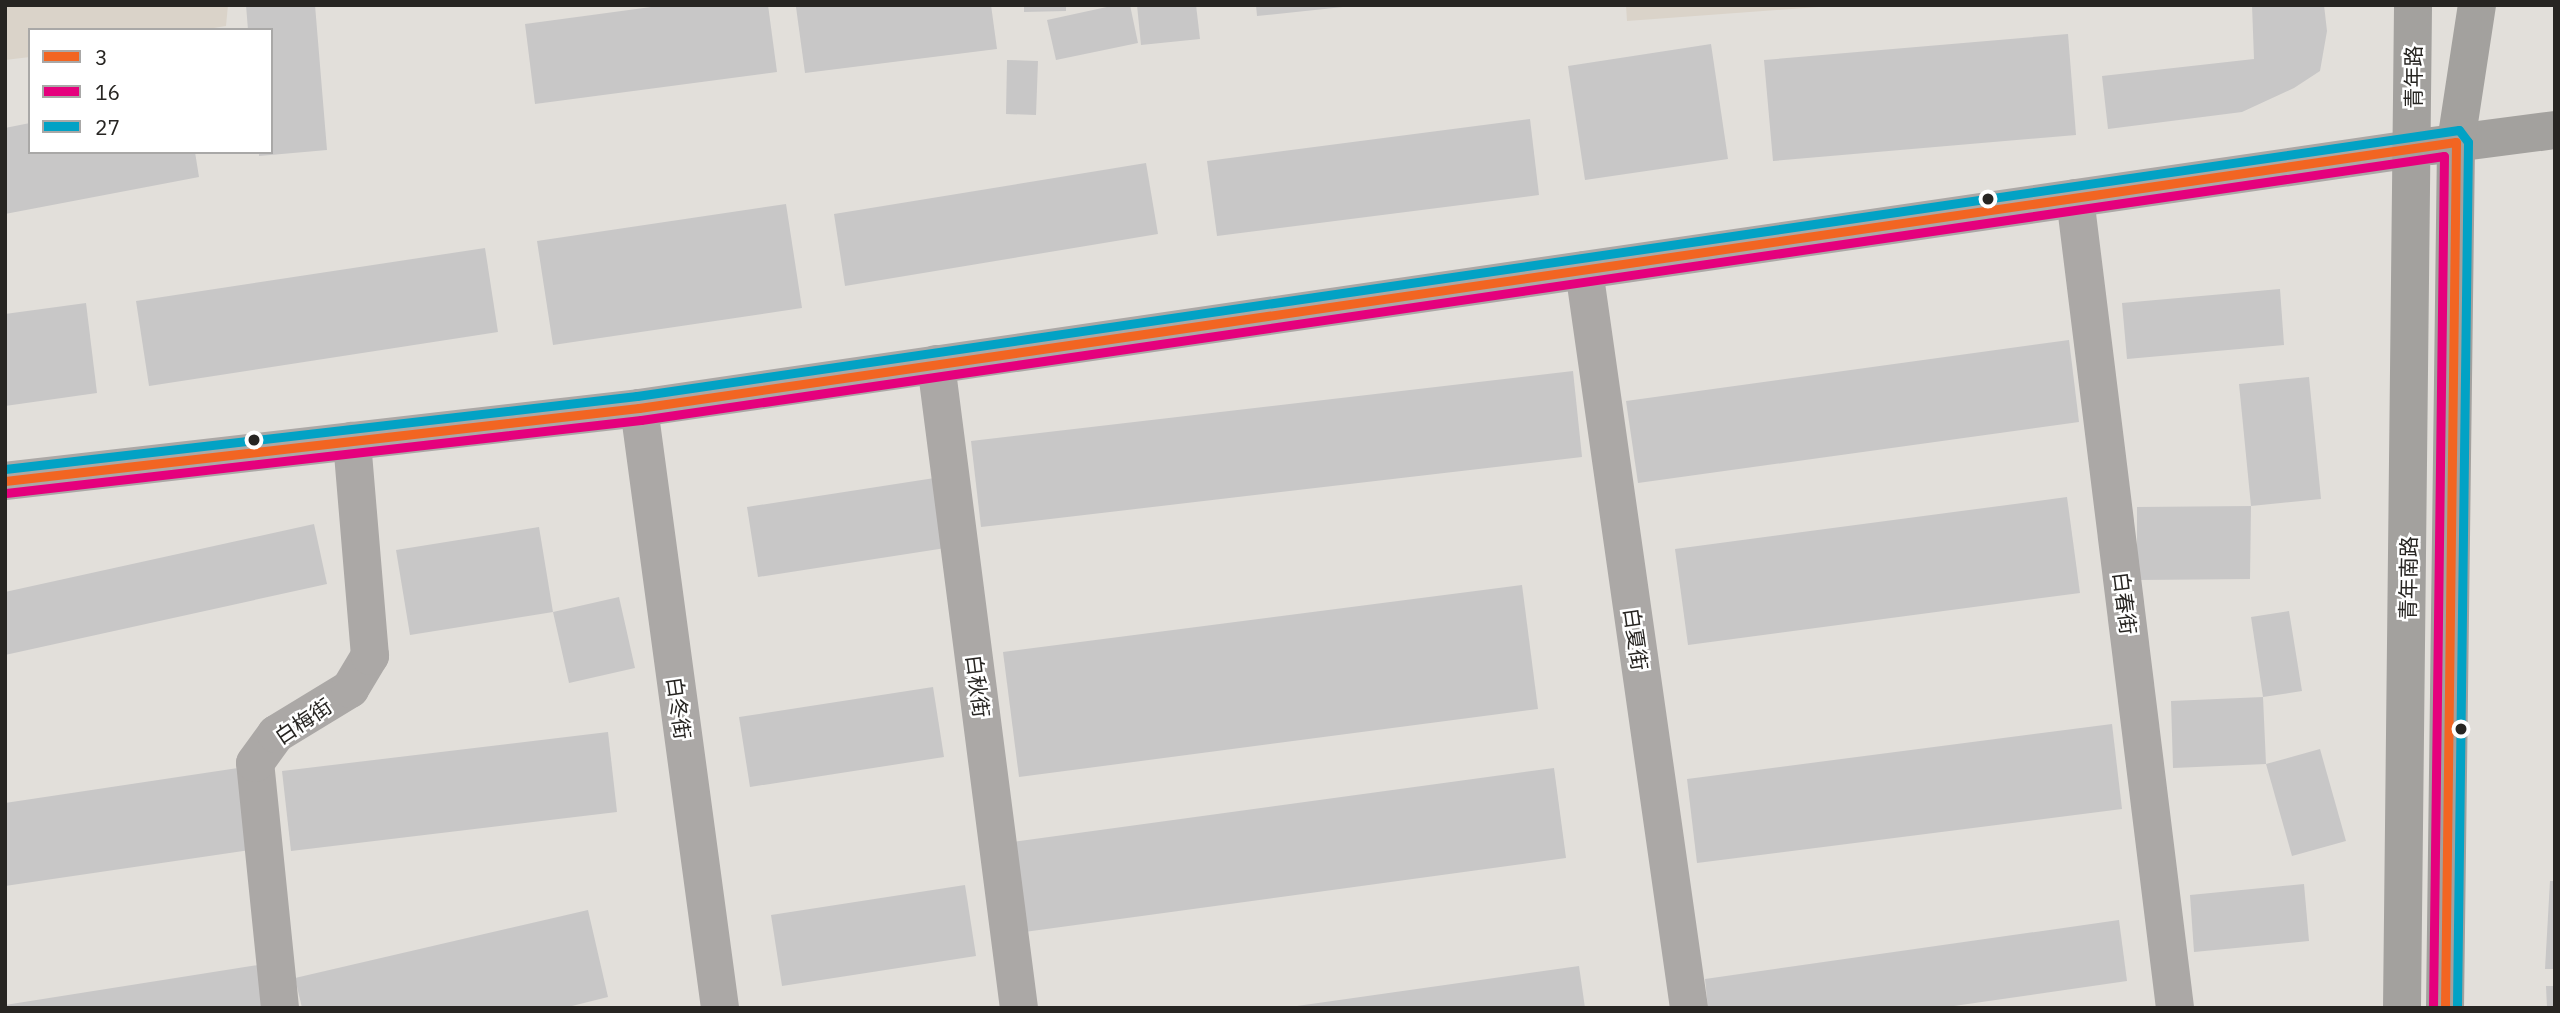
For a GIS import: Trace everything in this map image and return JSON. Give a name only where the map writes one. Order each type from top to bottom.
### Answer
[{"type":"main road","name":"青年路","points":[[2413,5],[2413,149]]},
{"type":"main road","points":[[2456,142],[2477,5]]},
{"type":"main road","points":[[2413,149],[2555,131]]},
{"type":"main road","name":"青年南路","points":[[2445,1008],[2456,142]]},
{"type":"main road","name":"青年南路","points":[[2402,1008],[2413,149]]},
{"type":"street","points":[[5,481],[639,408],[2413,149]]},
{"type":"street","name":"白春街","points":[[2075,198],[2175,1008]]},
{"type":"street","name":"白夏街","points":[[1584,270],[1689,1008]]},
{"type":"street","name":"白秋街","points":[[936,364],[1019,1008]]},
{"type":"street","name":"白冬街","points":[[639,408],[720,1008]]},
{"type":"street","name":"白梅街","points":[[280,1008],[255,763],[276,734],[350,690],[370,656],[352,441]]},
{"type":"shaded area","points":[[5,5],[228,5],[226,26],[214,28],[28,28],[28,57],[5,60]]},
{"type":"shaded area","points":[[1626,5],[1845,5],[1627,21]]},
{"type":"building","points":[[246,5],[315,5],[327,150],[259,156],[273,154],[273,28],[248,28]]},
{"type":"building","points":[[666,5],[768,5],[777,72],[535,104],[525,24]]},
{"type":"building","points":[[991,5],[997,49],[805,73],[796,7]]},
{"type":"building","points":[[1024,5],[1066,5],[1066,11],[1024,12]]},
{"type":"building","points":[[1116,5],[1130,5],[1138,43],[1056,60],[1047,20]]},
{"type":"building","points":[[1137,5],[1196,5],[1200,39],[1141,45]]},
{"type":"building","points":[[1256,5],[1343,5],[1343,7],[1257,16]]},
{"type":"building","points":[[2252,5],[2324,5],[2327,31],[2320,71],[2294,88],[2242,112],[2108,129],[2102,76],[2254,59]]},
{"type":"building","points":[[2068,34],[2076,135],[1773,161],[1764,60]]},
{"type":"building","points":[[1711,44],[1728,159],[1585,180],[1568,66]]},
{"type":"building","points":[[1007,60],[1038,61],[1036,115],[1006,114]]},
{"type":"building","points":[[1530,119],[1539,195],[1217,236],[1207,161]]},
{"type":"building","points":[[28,123],[28,154],[195,154],[199,177],[5,214],[5,128]]},
{"type":"building","points":[[1146,163],[1158,234],[845,286],[834,214]]},
{"type":"building","points":[[786,204],[802,308],[553,345],[537,241]]},
{"type":"building","points":[[485,248],[498,332],[149,386],[136,301]]},
{"type":"building","points":[[2280,289],[2284,345],[2127,359],[2122,303]]},
{"type":"building","points":[[86,303],[97,393],[5,406],[5,314]]},
{"type":"building","points":[[2069,340],[2079,422],[1638,483],[1626,401]]},
{"type":"building","points":[[1573,371],[1582,457],[981,527],[971,441]]},
{"type":"building","points":[[2309,377],[2321,499],[2251,506],[2239,384]]},
{"type":"building","points":[[941,477],[952,547],[758,577],[747,507]]},
{"type":"building","points":[[2067,497],[2080,593],[1688,645],[1675,549]]},
{"type":"building","points":[[2251,506],[2250,579],[2137,580],[2137,507]]},
{"type":"building","points":[[314,524],[327,584],[5,655],[5,592]]},
{"type":"building","points":[[539,527],[553,612],[410,635],[396,550]]},
{"type":"building","points":[[1522,585],[1538,709],[1019,777],[1003,652]]},
{"type":"building","points":[[619,597],[635,668],[569,683],[553,612]]},
{"type":"building","points":[[2289,611],[2302,691],[2263,697],[2251,617]]},
{"type":"building","points":[[933,687],[944,757],[750,787],[739,717]]},
{"type":"building","points":[[2263,697],[2266,764],[2173,768],[2171,701]]},
{"type":"building","points":[[2112,724],[2122,809],[1697,863],[1687,779]]},
{"type":"building","points":[[608,732],[617,812],[291,851],[282,771]]},
{"type":"building","points":[[2320,749],[2346,841],[2292,856],[2266,764]]},
{"type":"building","points":[[238,768],[250,850],[5,886],[5,803]]},
{"type":"building","points":[[1554,768],[1566,858],[1017,933],[1005,843]]},
{"type":"building","points":[[2550,881],[2555,881],[2555,969],[2545,969]]},
{"type":"building","points":[[2304,884],[2309,941],[2194,952],[2190,895]]},
{"type":"building","points":[[965,885],[976,956],[782,986],[771,915]]},
{"type":"building","points":[[588,910],[608,997],[564,1008],[302,1008],[295,978]]},
{"type":"building","points":[[2119,920],[2127,981],[1940,1008],[1708,1008],[1705,979]]},
{"type":"building","points":[[258,965],[265,1008],[5,1008],[5,1005]]},
{"type":"building","points":[[1579,966],[1585,1008],[1297,1008],[1297,1006]]},
{"type":"building","points":[[2546,986],[2555,986],[2555,1008],[2547,1008]]},
{"type":"transit line","name":"27","points":[[5,469],[637,396],[2459,130],[2468,142],[2457,1008]]},
{"type":"transit line","name":"3","points":[[5,481],[639,408],[2456,142],[2445,1008]]},
{"type":"transit line","name":"16","points":[[6,493],[641,420],[2444,156],[2433,1008]]}]
